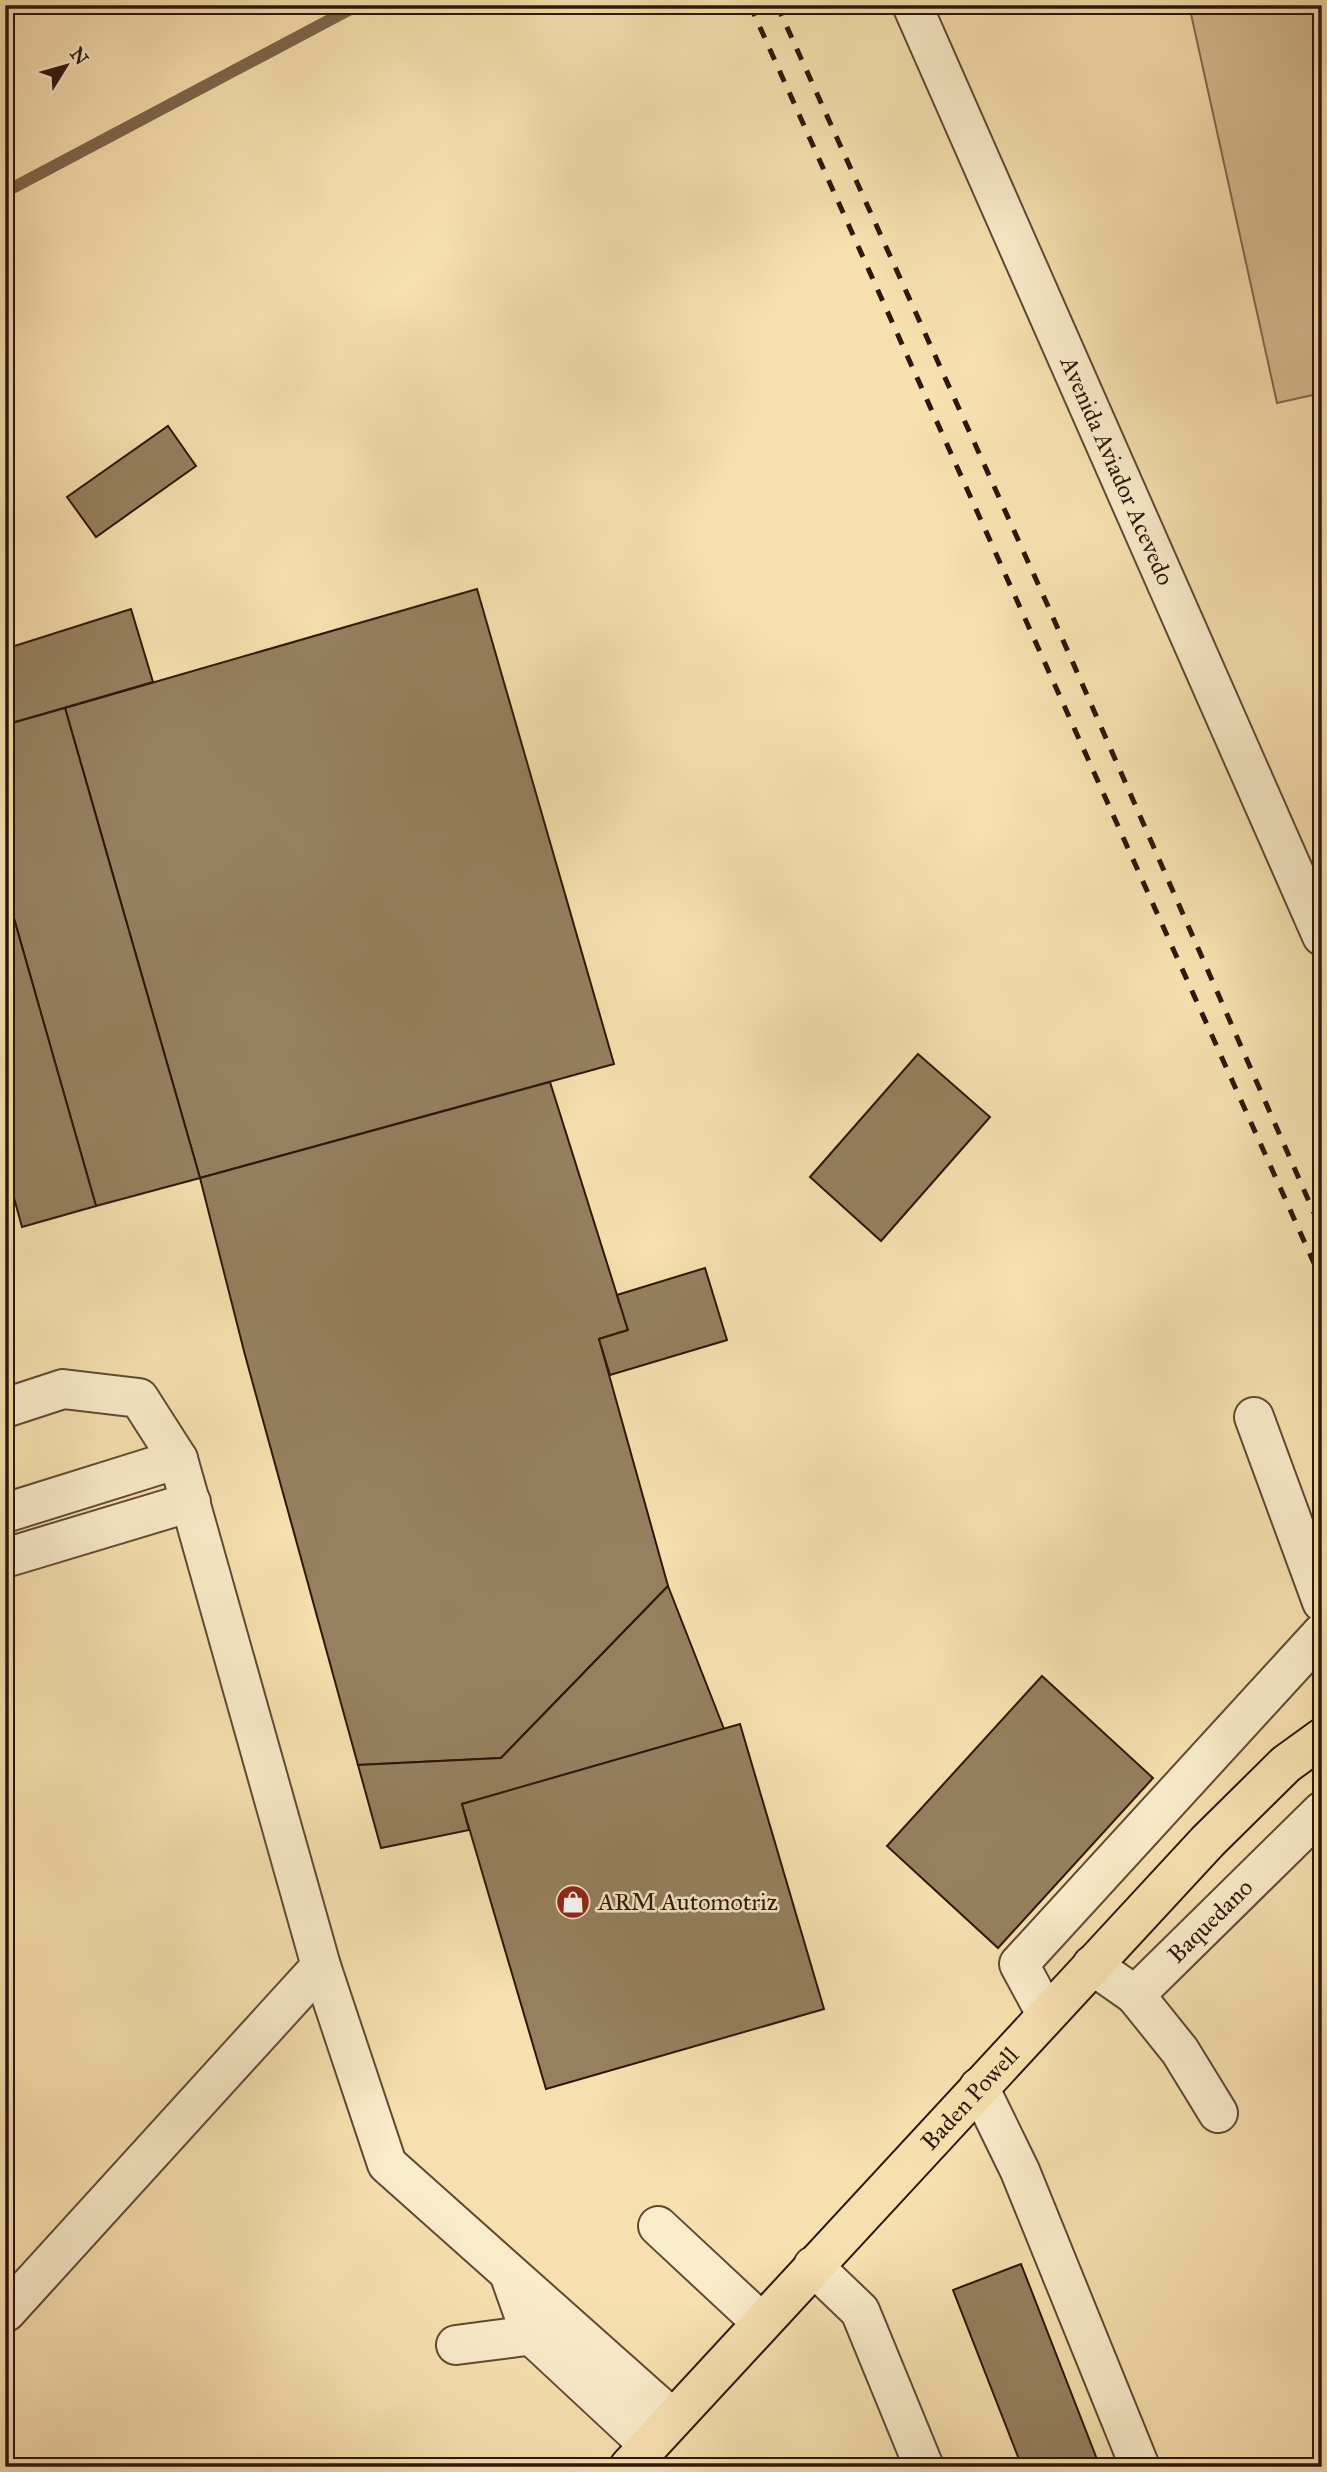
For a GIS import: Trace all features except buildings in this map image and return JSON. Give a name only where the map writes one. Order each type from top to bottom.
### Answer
[{"type":"main road","name":"Baden Powell","points":[[650,2443],[1208,1841],[1286,1764],[1322,1738]]},
{"type":"street","name":"Avenida Aviador Acevedo","points":[[912,5],[1322,936]]},
{"type":"street","points":[[5,1408],[63,1389],[139,1398],[178,1459],[321,1966],[387,2164],[572,2329],[650,2443]]},
{"type":"street","points":[[1254,1417],[1322,1602]]},
{"type":"street","points":[[5,1513],[178,1459]]},
{"type":"street","points":[[5,1558],[191,1502]]},
{"type":"street","points":[[1046,2014],[1019,1964],[1322,1633]]},
{"type":"street","name":"Baquedano","points":[[1135,1995],[1322,1811]]},
{"type":"street","points":[[1092,1965],[1135,1995],[1180,2051],[1218,2113]]},
{"type":"street","points":[[6,2312],[321,1966]]},
{"type":"street","points":[[979,2087],[1020,2172],[1140,2467]]},
{"type":"street","points":[[658,2226],[761,2322]]},
{"type":"street","points":[[813,2266],[860,2311],[924,2467]]},
{"type":"street","points":[[509,2274],[531,2335],[650,2443]]},
{"type":"street","points":[[456,2345],[572,2329]]},
{"type":"shaded area","points":[[1189,5],[1322,5],[1322,393],[1277,403]]},
{"type":"waterway","points":[[5,192],[358,5]]},
{"type":"railway","points":[[750,5],[1322,1281]]},
{"type":"railway","points":[[777,5],[1048,606],[1322,1231]]},
{"type":"place","name":"ARM Automotriz","points":[[573,1902]]}]
